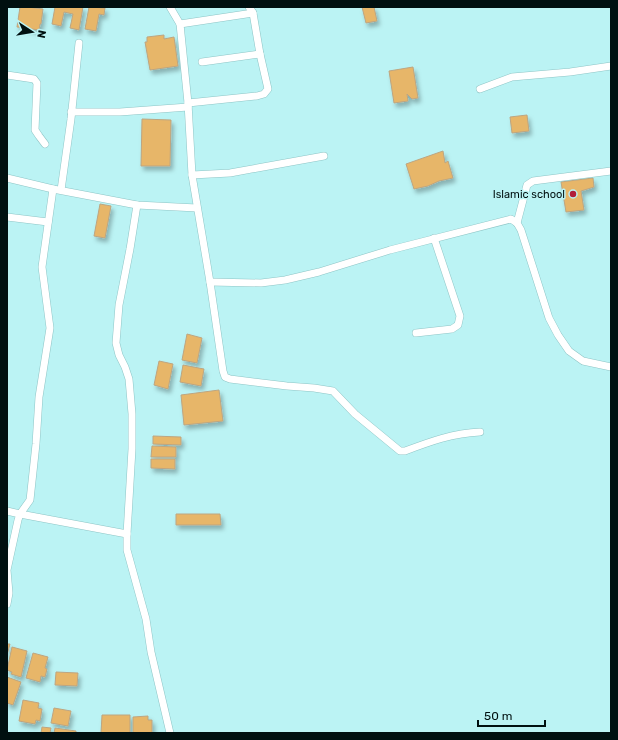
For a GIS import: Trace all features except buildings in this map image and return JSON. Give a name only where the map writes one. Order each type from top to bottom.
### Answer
[{"type":"street","points":[[170,7],[180,24],[188,105],[192,175],[225,376],[230,379],[332,391],[355,414],[400,451],[405,451],[433,440],[465,433],[480,432]]},
{"type":"street","points":[[72,112],[120,112],[188,105],[257,96],[264,94],[268,89],[251,10],[180,24]]},
{"type":"street","points":[[61,190],[72,112],[78,43]]},
{"type":"street","points":[[202,62],[260,54]]},
{"type":"street","points":[[480,90],[512,77],[570,72],[611,66]]},
{"type":"street","points":[[7,75],[34,79],[37,83],[35,130],[45,144]]},
{"type":"street","points":[[192,175],[230,173],[324,156]]},
{"type":"street","points":[[517,223],[527,185],[533,181],[611,171]]},
{"type":"street","points":[[7,178],[137,205],[197,208]]},
{"type":"street","points":[[7,604],[9,593],[7,570],[18,520],[20,514],[30,500],[39,397],[50,328],[42,267],[53,188]]},
{"type":"street","points":[[137,205],[116,336],[119,355],[129,379],[132,414],[132,449],[127,550],[146,618],[151,652],[170,733]]},
{"type":"street","points":[[7,217],[48,222]]},
{"type":"street","points":[[210,282],[260,283],[285,280],[319,272],[434,238],[511,219],[517,223],[521,230],[549,318],[569,352],[583,361],[611,367]]},
{"type":"street","points":[[416,333],[452,329],[458,325],[460,316],[434,238]]},
{"type":"street","points":[[7,511],[127,534]]},
{"type":"place","name":"Islamic school","points":[[573,194]]}]
